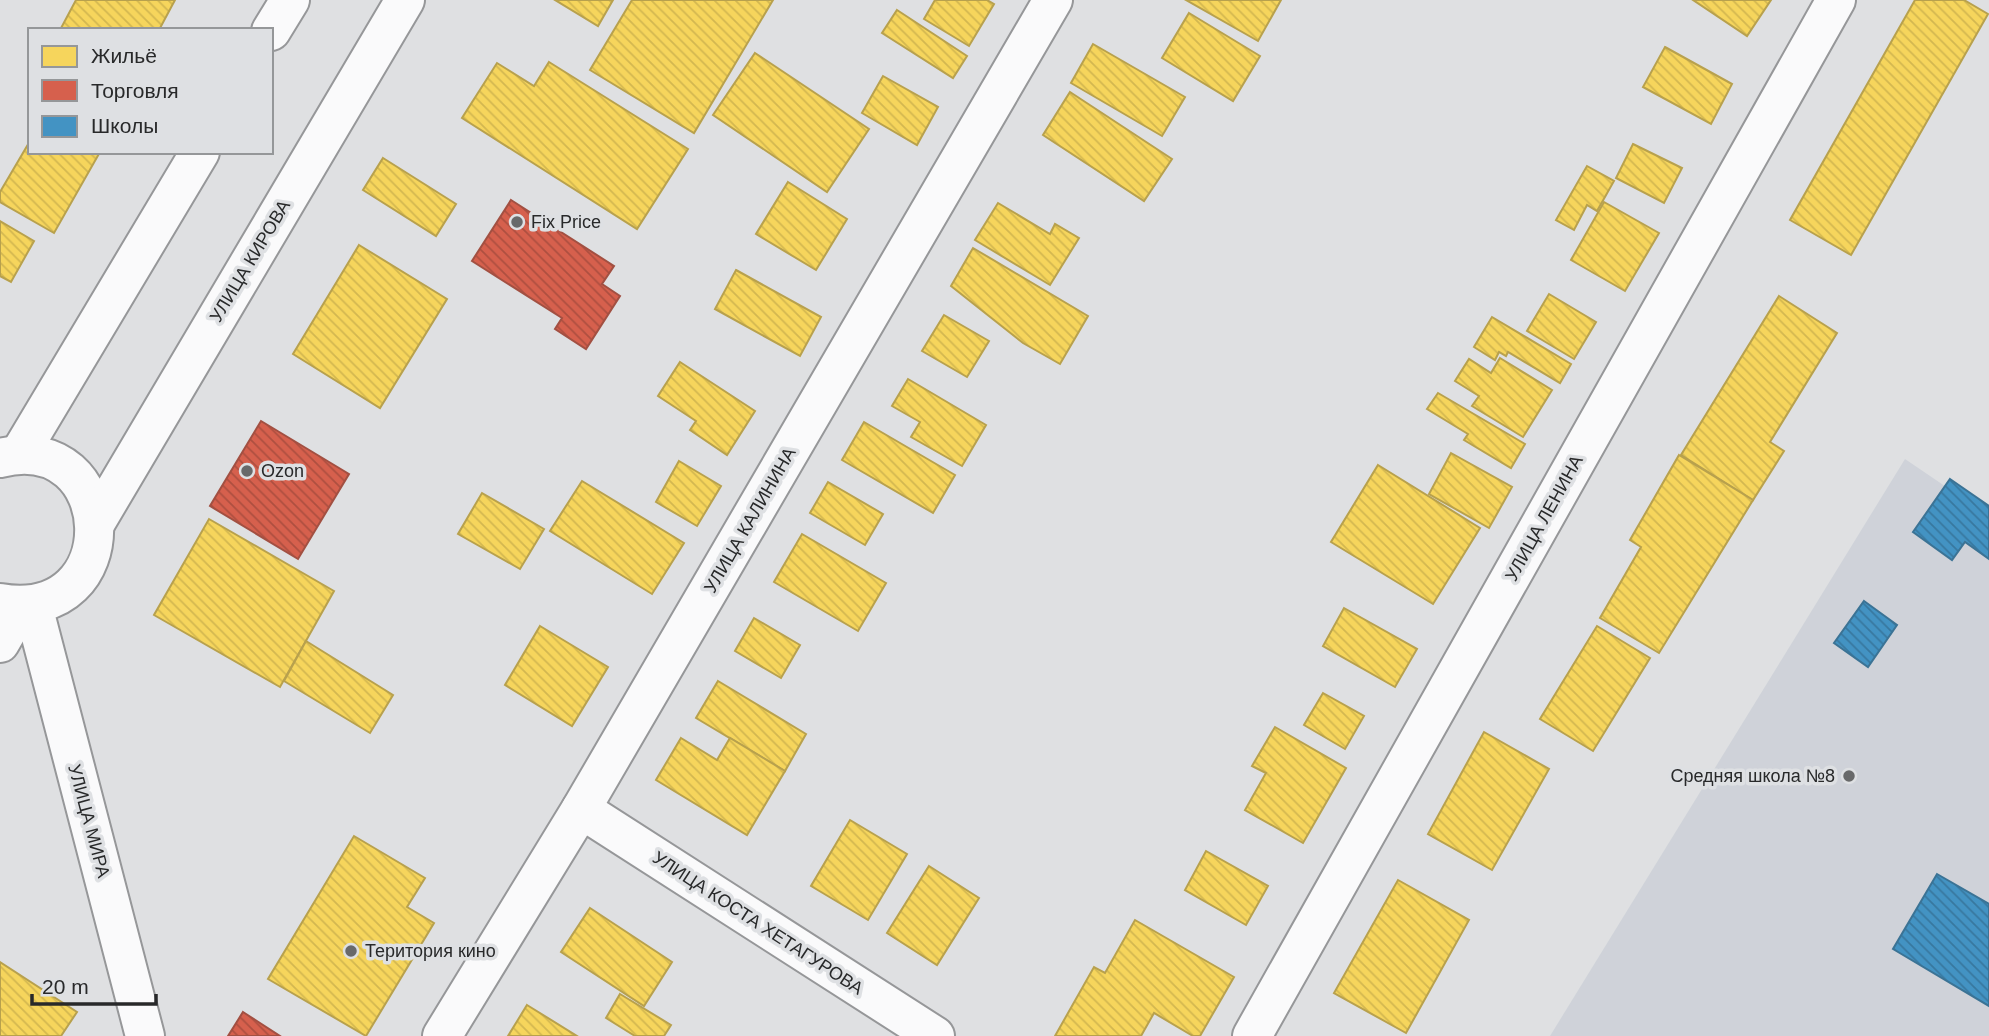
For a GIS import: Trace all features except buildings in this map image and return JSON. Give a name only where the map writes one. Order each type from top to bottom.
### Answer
[{"type":"street","points":[[273,28],[289,0]]},
{"type":"street","name":"УЛИЦА КИРОВА","points":[[96,522],[405,0]]},
{"type":"street","name":"УЛИЦА КАЛИНИНА","points":[[442,1036],[581,810],[1053,0]]},
{"type":"street","name":"УЛИЦА ЛЕНИНА","points":[[1252,1036],[1836,0]]},
{"type":"street","name":"УЛИЦА КИРОВА","points":[[18,605],[59,596],[81,576],[93,551],[96,522],[88,495],[71,473],[48,458],[10,455],[199,154]]},
{"type":"street","points":[[0,643],[18,605]]},
{"type":"street","name":"УЛИЦА МИРА","points":[[18,605],[145,1036]]},
{"type":"street","name":"УЛИЦА КОСТА ХЕТАГУРОВА","points":[[581,810],[935,1036]]},
{"type":"shaded area","name":"Средняя школа №8","points":[[1905,459],[1989,516],[1989,1036],[1550,1036]]},
{"type":"place","name":"Fix Price","points":[[517,222]]},
{"type":"place","name":"Ozon","points":[[247,471]]},
{"type":"place","name":"Средняя школа №8","points":[[1849,776]]},
{"type":"place","name":"Територия кино","points":[[351,951]]}]
